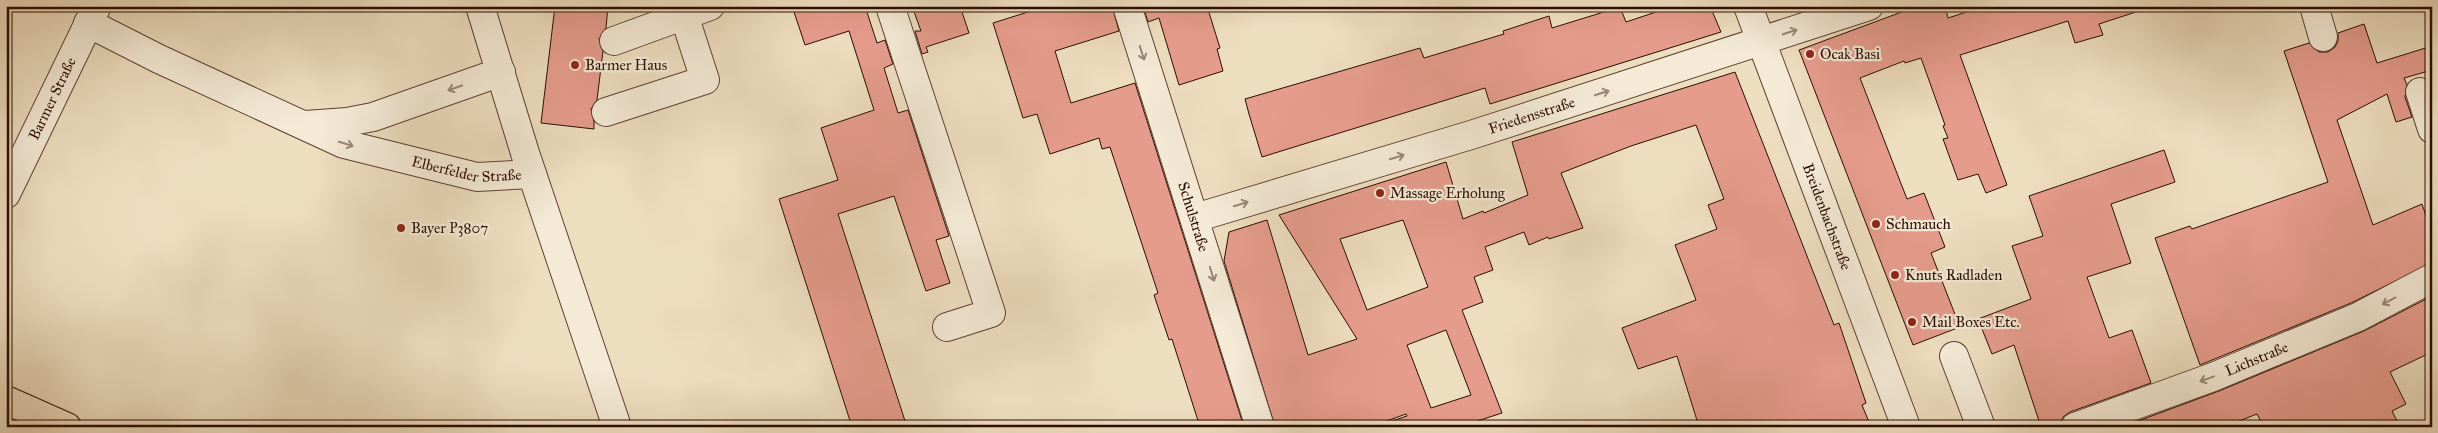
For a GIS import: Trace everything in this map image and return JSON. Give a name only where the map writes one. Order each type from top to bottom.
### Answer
[{"type":"main road","points":[[6,400],[67,427]]},
{"type":"street","name":"Elberfelder Straße","points":[[92,14],[301,126],[344,144],[477,177],[532,174],[480,6]]},
{"type":"street","points":[[614,41],[710,6]]},
{"type":"street","points":[[890,6],[991,313],[947,327]]},
{"type":"street","name":"Schulstraße","points":[[1127,6],[1260,427]]},
{"type":"street","name":"Breidenbachstraße","points":[[1748,6],[1906,427]]},
{"type":"street","name":"Friedensstraße","points":[[1195,218],[1471,135],[1869,6]]},
{"type":"street","points":[[2314,6],[2323,37]]},
{"type":"street","name":"Barmer Straße","points":[[7,192],[92,14]]},
{"type":"street","points":[[606,112],[704,80],[684,15]]},
{"type":"street","points":[[301,126],[347,122],[373,117],[501,72]]},
{"type":"street","points":[[2420,92],[2432,129]]},
{"type":"street","points":[[532,174],[617,427]]},
{"type":"street","name":"Lichstraße","points":[[2075,427],[2213,377],[2358,317],[2432,278]]},
{"type":"street","points":[[1954,356],[1981,427]]},
{"type":"building","name":"Barmer Haus","points":[[555,6],[608,6],[606,28],[599,39],[603,51],[597,100],[591,109],[594,129],[541,123]]},
{"type":"building","points":[[792,6],[865,6],[877,43],[885,40],[893,64],[884,68],[898,113],[908,110],[949,236],[936,240],[950,283],[926,291],[894,196],[838,214],[907,427],[852,427],[779,199],[838,180],[821,128],[874,110],[849,31],[805,45]]},
{"type":"building","points":[[912,6],[960,6],[969,33],[926,47],[928,52],[922,54],[915,31],[921,31]]},
{"type":"building","points":[[1030,6],[1112,6],[1119,31],[1055,51],[1071,103],[1135,83],[1244,427],[1200,427],[1172,339],[1169,340],[1154,295],[1158,293],[1110,147],[1102,149],[1099,138],[1050,154],[1037,114],[1023,118],[993,23],[1031,11]]},
{"type":"building","points":[[1143,6],[1207,6],[1220,48],[1217,49],[1223,71],[1179,85],[1159,18],[1148,22]]},
{"type":"building","points":[[1674,6],[1710,6],[1721,32],[1490,104],[1485,88],[1262,157],[1245,99],[1420,48],[1424,58],[1504,34],[1503,31],[1549,16],[1552,28],[1620,7],[1626,22]]},
{"type":"building","points":[[1918,6],[1945,6],[1948,18],[1985,6],[2139,6],[2139,11],[2099,24],[2103,35],[2075,43],[2068,21],[1960,55],[2007,185],[1986,193],[1978,174],[1958,180],[1943,139],[1948,138],[1943,126],[1945,125],[1921,58],[1905,63],[1904,61],[1860,78],[1907,199],[1924,193],[1945,247],[1931,253],[1960,327],[1913,345],[1799,50]]},
{"type":"building","points":[[2364,24],[2377,63],[2432,46],[2432,70],[2404,78],[2407,85],[2405,97],[2412,117],[2396,122],[2387,94],[2337,120],[2373,225],[2422,204],[2432,233],[2432,263],[2351,303],[2200,365],[2155,238],[2190,226],[2192,229],[2328,182],[2284,51],[2309,43],[2319,52],[2328,52],[2335,47],[2338,41],[2338,33]]},
{"type":"building","points":[[1735,72],[1834,325],[1839,323],[1866,403],[1862,405],[1871,427],[1699,427],[1677,356],[1638,369],[1622,328],[1696,300],[1675,245],[1717,229],[1708,205],[1724,199],[1696,125],[1631,146],[1561,173],[1583,228],[1549,239],[1548,237],[1529,245],[1524,232],[1485,247],[1493,270],[1474,277],[1483,302],[1462,310],[1502,413],[1459,427],[1390,427],[1389,422],[1407,416],[1406,414],[1370,427],[1275,427],[1224,261],[1229,232],[1267,220],[1308,355],[1357,339],[1279,215],[1446,162],[1463,219],[1483,211],[1484,213],[1528,195],[1512,142]],"holes":[[[1403,220],[1428,287],[1367,310],[1340,239]],[[1446,330],[1471,395],[1431,408],[1407,345]]]},
{"type":"building","points":[[2164,150],[2175,182],[2111,204],[2131,263],[2087,277],[2109,338],[2132,330],[2151,383],[2070,412],[2063,417],[2060,427],[2041,427],[2014,345],[1992,354],[1978,319],[2031,299],[2012,246],[2043,236],[2029,196]]},
{"type":"building","points":[[2432,296],[2432,352],[2390,372],[2406,404],[2392,411],[2400,427],[2264,427],[2257,414],[2224,427],[2122,427],[2219,391],[2364,331]]},
{"type":"place","name":"Ocak Basi","points":[[1810,54]]},
{"type":"place","name":"Barmer Haus","points":[[575,65]]},
{"type":"place","name":"Massage Erholung","points":[[1380,193]]},
{"type":"place","name":"Schmauch","points":[[1876,224]]},
{"type":"place","name":"Bayer P3807","points":[[401,228]]},
{"type":"place","name":"Knuts Radladen","points":[[1895,275]]},
{"type":"place","name":"Mail Boxes Etc.","points":[[1912,322]]}]
